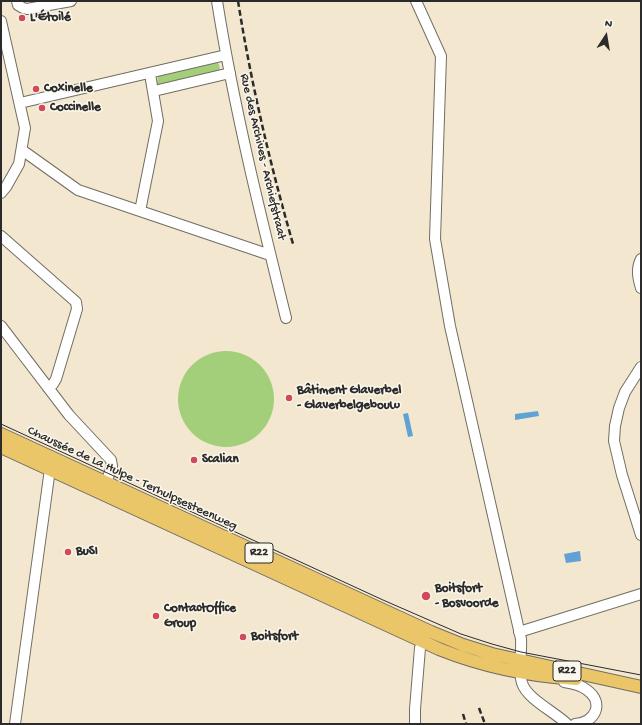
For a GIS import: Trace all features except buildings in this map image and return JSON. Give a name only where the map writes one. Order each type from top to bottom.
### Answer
[{"type":"main road","name":"Chaussée de La Hulpe - Terhulpsesteenweg","points":[[1,434],[431,632],[492,654],[544,676],[613,681]]},
{"type":"main road","name":"Chaussée de La Hulpe - Terhulpsesteenweg","points":[[1,448],[50,469],[422,642],[476,663],[521,666],[613,681]]},
{"type":"main road","name":"R22","points":[[613,681],[641,687]]},
{"type":"street","points":[[17,1],[18,5],[28,9],[71,1]]},
{"type":"street","name":"Rue des Archives - Archiefstraat","points":[[217,1],[230,74],[270,255],[286,318]]},
{"type":"street","points":[[418,1],[441,56],[435,239],[450,326],[521,642],[522,682],[525,690],[565,722],[578,724],[590,719],[596,710],[596,703],[592,694],[583,687],[544,676]]},
{"type":"street","points":[[1,22],[26,128],[19,164],[6,188],[1,193]]},
{"type":"street","points":[[20,104],[226,55]]},
{"type":"street","points":[[140,211],[158,121],[150,74]]},
{"type":"street","points":[[154,91],[230,74]]},
{"type":"street","points":[[22,150],[78,190],[270,255]]},
{"type":"street","points":[[1,236],[76,302],[77,309],[56,379],[48,388]]},
{"type":"street","points":[[641,259],[638,266],[638,279],[641,288]]},
{"type":"street","points":[[1,326],[69,415],[111,460],[112,466],[106,483]]},
{"type":"street","points":[[641,367],[625,392],[619,408],[615,426],[614,441],[622,475],[641,535]]},
{"type":"street","points":[[15,724],[50,469]]},
{"type":"street","points":[[519,632],[641,594]]},
{"type":"street","points":[[415,724],[420,648],[422,642]]},
{"type":"green space","points":[[216,62],[219,64],[220,71],[159,85],[157,83],[158,75]]},
{"type":"green space","points":[[226,351],[245,354],[260,365],[271,380],[274,399],[271,418],[260,433],[245,444],[226,447],[207,444],[192,433],[181,418],[178,399],[181,380],[192,365],[207,354]]},
{"type":"water","points":[[538,411],[539,416],[515,420],[515,414]]},
{"type":"water","points":[[408,413],[413,436],[408,437],[403,414]]},
{"type":"water","points":[[580,551],[581,561],[566,563],[564,554]]},
{"type":"tram line","points":[[1,424],[383,600],[461,634],[521,652],[641,675]]},
{"type":"railway","points":[[238,1],[262,123],[293,244]]},
{"type":"railway","points":[[479,708],[485,724]]},
{"type":"railway","points":[[463,714],[466,724]]},
{"type":"place","name":"L'Étoilé","points":[[22,18]]},
{"type":"place","name":"Coxinelle","points":[[36,89]]},
{"type":"place","name":"Coccinelle","points":[[42,108]]},
{"type":"place","name":"Bâtiment Glaverbel - Glaverbelgebouw","points":[[289,398]]},
{"type":"place","name":"Scalian","points":[[194,460]]},
{"type":"place","name":"BuSI","points":[[68,552]]},
{"type":"place","name":"Boitsfort - Bosvoorde","points":[[426,596]]},
{"type":"place","name":"ContactOffice Group","points":[[156,616]]},
{"type":"place","name":"Boitsfort","points":[[243,637]]}]
